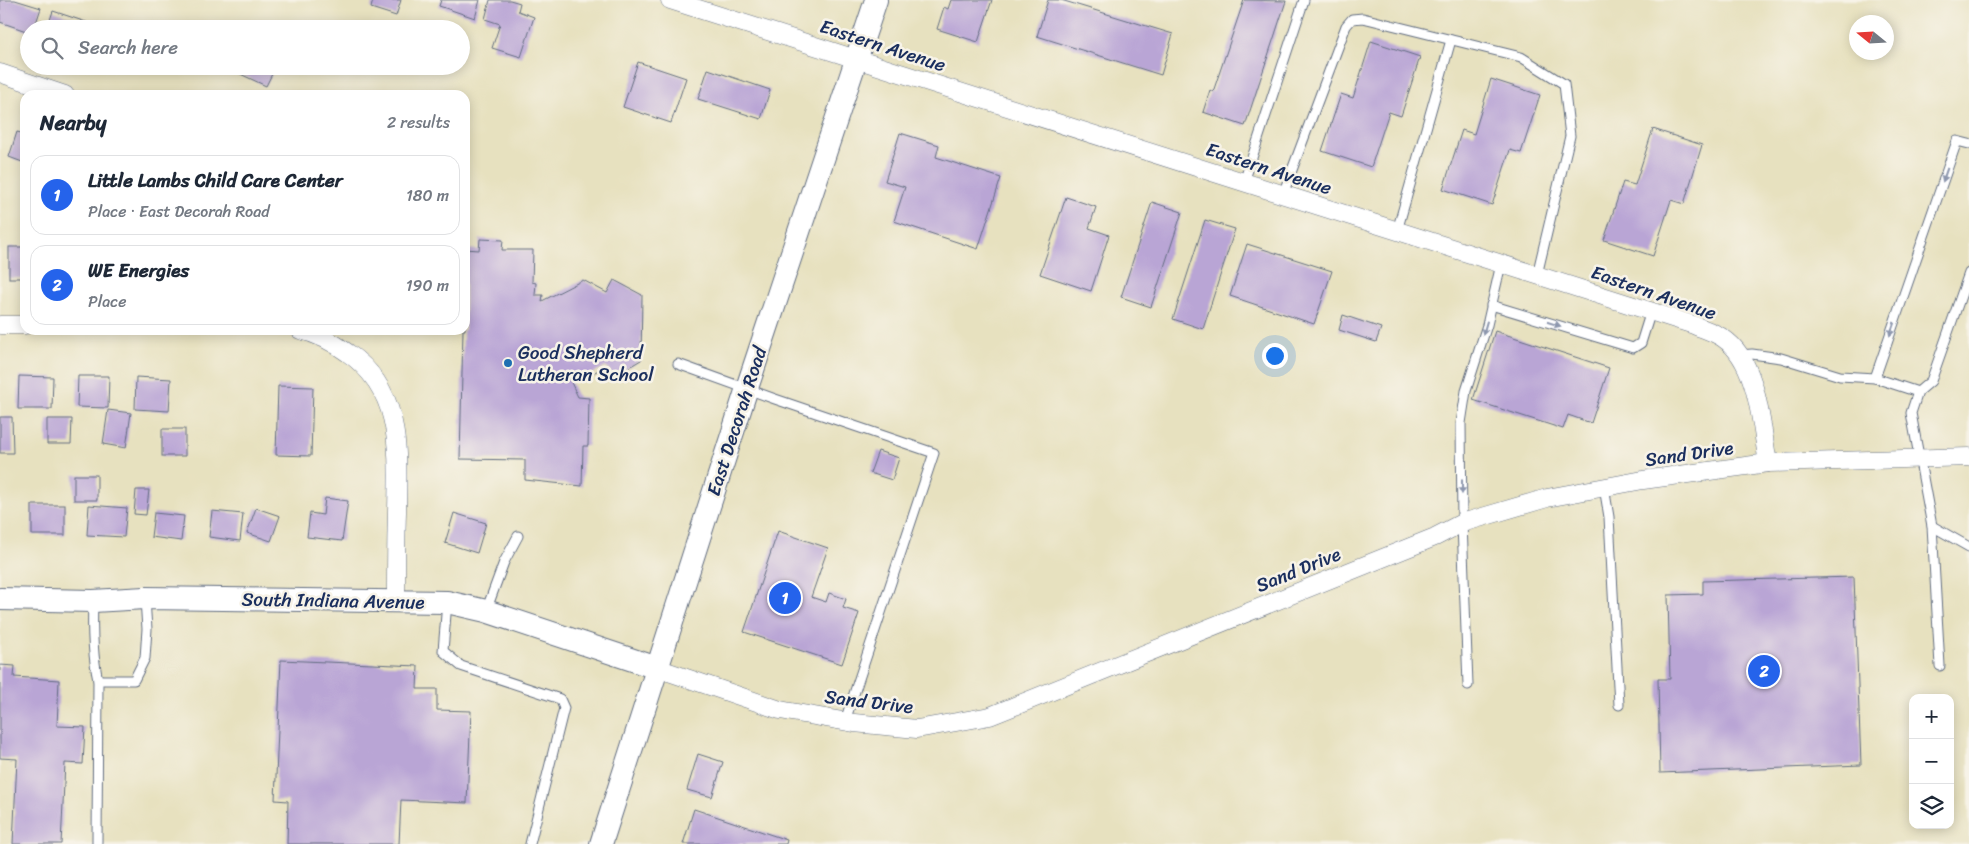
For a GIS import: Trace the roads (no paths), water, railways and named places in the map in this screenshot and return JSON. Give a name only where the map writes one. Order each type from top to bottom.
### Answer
[{"type":"street","name":"Eastern Avenue","points":[[670,0],[1694,325],[1723,338],[1740,355],[1755,390],[1768,463]]},
{"type":"street","name":"East Decorah Road","points":[[601,844],[747,388],[876,0]]},
{"type":"street","points":[[0,73],[50,90]]},
{"type":"street","points":[[0,325],[20,325]]},
{"type":"street","points":[[319,335],[361,362],[376,379],[387,401],[395,428],[398,456],[396,600]]},
{"type":"street","name":"Sand Drive","points":[[656,668],[780,710],[845,721],[917,729],[990,716],[1435,537],[1462,524],[1547,498],[1643,480],[1768,463],[1969,457]]},
{"type":"street","name":"South Indiana Avenue","points":[[0,599],[93,601],[145,598],[447,602],[486,611],[656,668]]},
{"type":"lane","points":[[1244,182],[1304,0]]},
{"type":"lane","points":[[1283,194],[1346,26],[1352,19],[1363,18],[1521,57],[1564,84],[1570,136],[1536,275]]},
{"type":"lane","points":[[1398,231],[1451,40]]},
{"type":"lane","points":[[1875,378],[1957,141],[1969,144]]},
{"type":"lane","points":[[1468,686],[1462,524],[1461,423],[1466,391],[1501,264]]},
{"type":"lane","points":[[1940,666],[1932,526],[1911,413],[1918,392],[1931,381],[1969,273]]},
{"type":"lane","points":[[1491,305],[1633,348],[1641,343],[1651,311]]},
{"type":"lane","points":[[1740,355],[1752,354],[1782,358],[1840,376],[1875,378],[1918,392]]},
{"type":"lane","points":[[678,364],[934,453],[845,721]]},
{"type":"lane","points":[[1604,487],[1610,517],[1619,705]]},
{"type":"lane","points":[[1932,526],[1969,547]]},
{"type":"lane","points":[[486,611],[504,562],[518,536]]},
{"type":"lane","points":[[98,680],[134,680],[145,658],[147,629],[145,598]]},
{"type":"lane","points":[[93,601],[94,661],[98,680],[97,844]]},
{"type":"lane","points":[[447,602],[443,651],[461,666],[560,699],[564,708],[530,844]]},
{"type":"place","name":"Good Shepherd Lutheran School","points":[[508,363]]},
{"type":"place","name":"Little Lambs Child Care Center","points":[[785,598]]},
{"type":"place","name":"WE Energies","points":[[1764,671]]}]
